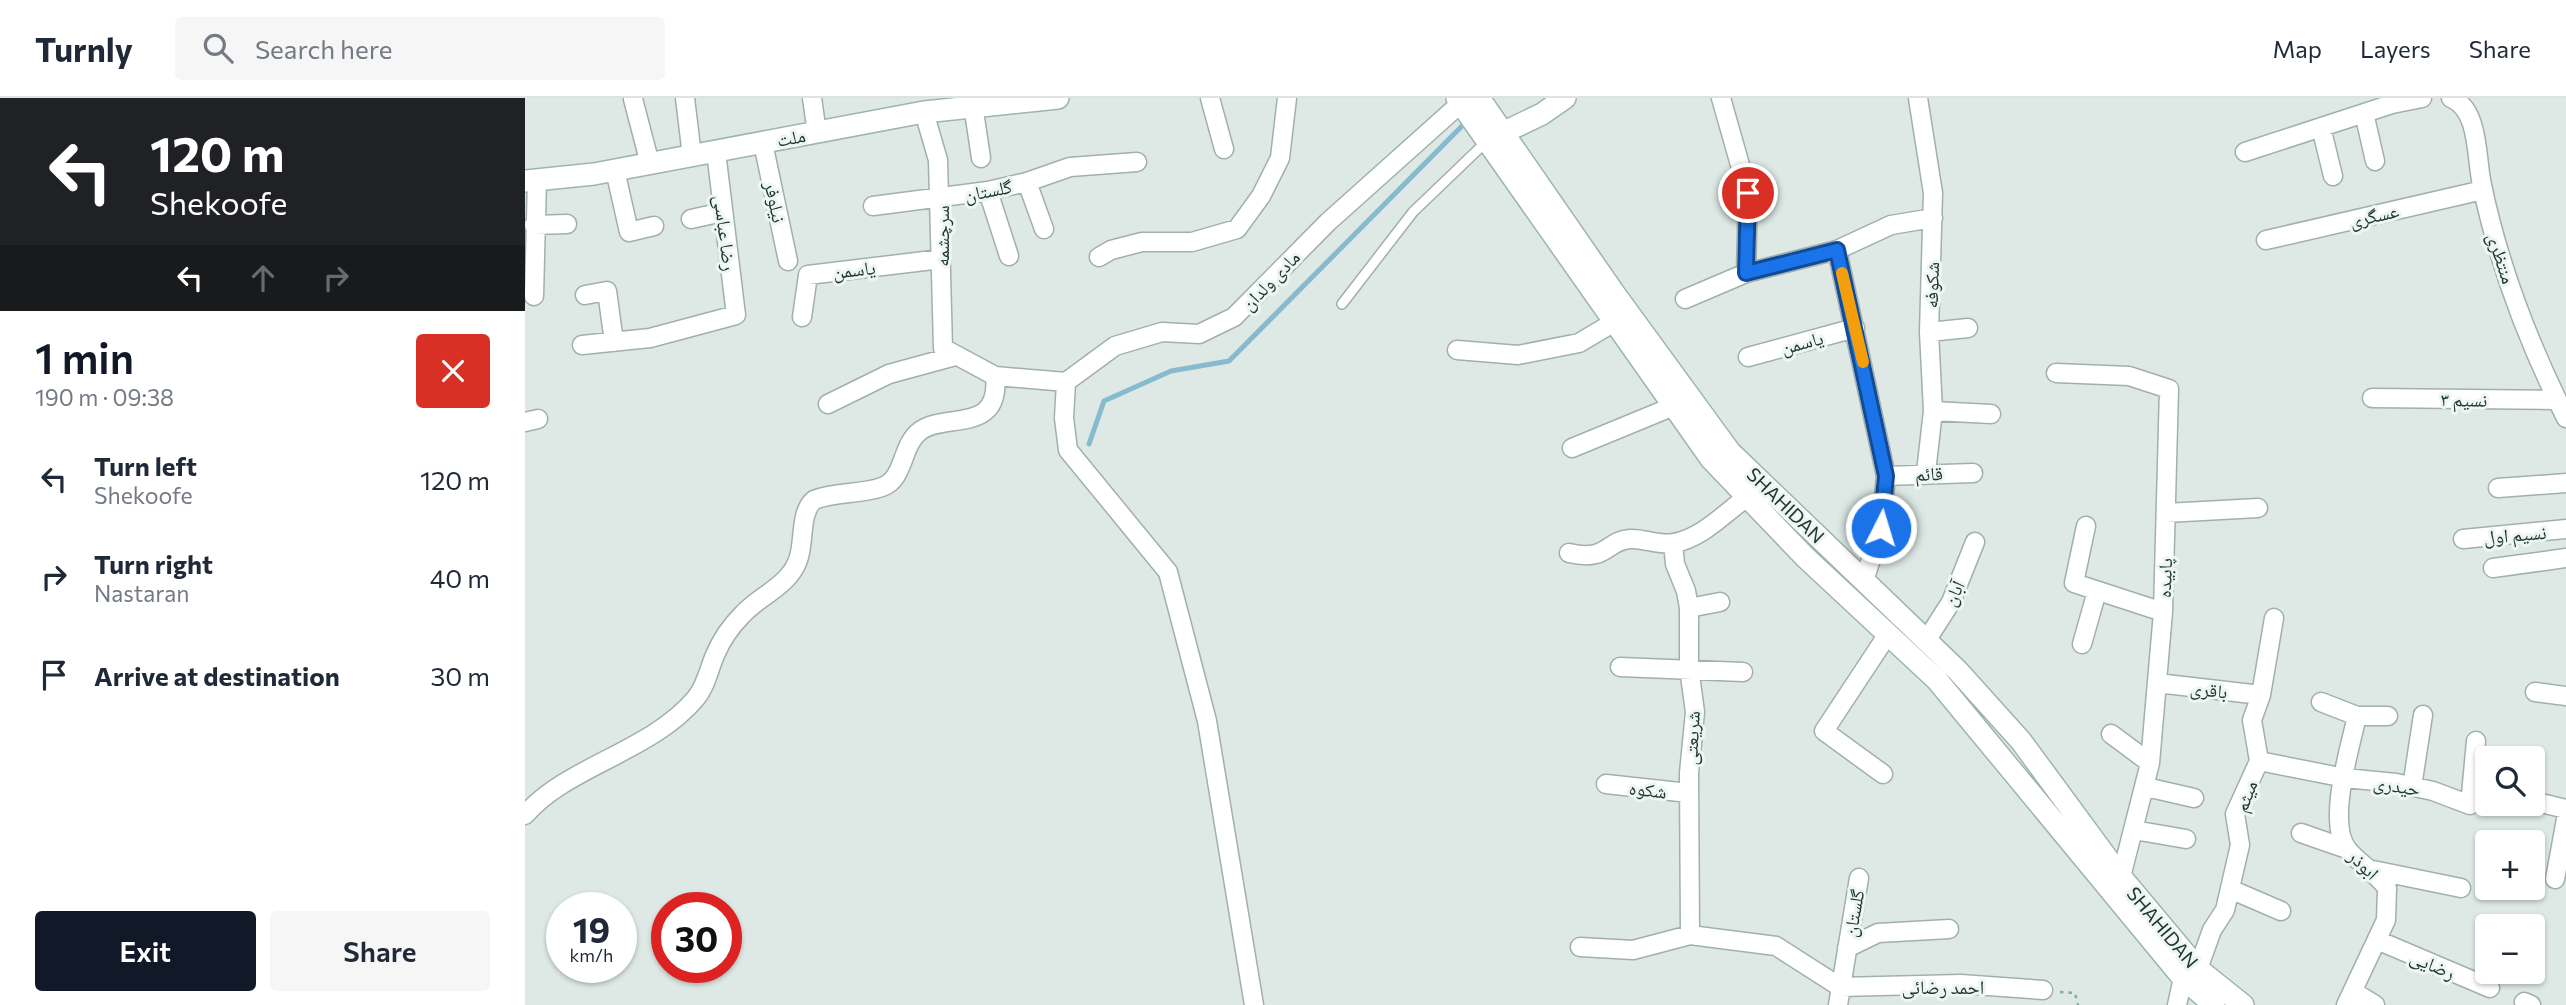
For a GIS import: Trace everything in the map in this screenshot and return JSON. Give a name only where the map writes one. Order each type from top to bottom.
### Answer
[{"type":"main road","name":"ملت","points":[[531,181],[650,164],[973,102],[1058,98]]},
{"type":"main road","points":[[1495,137],[1542,114],[1565,98]]},
{"type":"main road","name":"SHAHIDAN","points":[[1466,100],[1730,452],[1926,641],[2021,741],[2214,1005]]},
{"type":"main road","name":"SHAHIDAN","points":[[1495,137],[1711,459],[1805,557],[1937,680],[2190,974],[2243,1005]]},
{"type":"street","points":[[685,98],[692,156]]},
{"type":"street","points":[[812,98],[817,133]]},
{"type":"street","points":[[1210,98],[1224,149]]},
{"type":"street","points":[[1100,257],[1111,250],[1142,243],[1192,242],[1237,229],[1261,196],[1280,158],[1287,98]]},
{"type":"street","points":[[1721,98],[1748,193],[1746,273]]},
{"type":"street","name":"شکوفه","points":[[1919,98],[1933,193],[1929,332],[1933,411],[1926,472]]},
{"type":"street","points":[[2245,152],[2364,113],[2422,98]]},
{"type":"street","name":"منتظری","points":[[2451,98],[2458,101],[2476,130],[2483,190],[2518,314],[2566,418]]},
{"type":"street","points":[[633,99],[650,164]]},
{"type":"street","name":"مادی ولدان","points":[[1066,382],[1115,346],[1163,332],[1199,334],[1234,317],[1328,222],[1466,100]]},
{"type":"street","points":[[973,102],[981,158]]},
{"type":"street","name":"سرچشمه","points":[[924,112],[938,160],[943,348],[955,356]]},
{"type":"street","points":[[2364,113],[2375,161]]},
{"type":"street","points":[[2322,127],[2333,176]]},
{"type":"street","name":"نیلوفر","points":[[764,143],[788,261]]},
{"type":"street","name":"رضا عباسی","points":[[614,342],[650,338],[736,315],[716,152]]},
{"type":"street","points":[[1027,182],[1070,167],[1136,162]]},
{"type":"street","points":[[615,170],[629,232],[654,226]]},
{"type":"street","points":[[531,181],[534,296]]},
{"type":"street","name":"گلستان","points":[[873,206],[941,199],[1027,182],[1044,229]]},
{"type":"street","name":"عسگری","points":[[2266,240],[2483,190]]},
{"type":"street","points":[[988,191],[1009,256]]},
{"type":"street","points":[[691,219],[723,212]]},
{"type":"street","points":[[1685,299],[1746,273],[1837,250],[1891,225],[1933,218]]},
{"type":"street","points":[[534,225],[567,224]]},
{"type":"street","points":[[1837,250],[1886,476],[1881,528],[1864,581]]},
{"type":"street","name":"یاسمن","points":[[802,317],[808,275],[941,259]]},
{"type":"street","points":[[582,345],[614,342],[607,291],[585,295]]},
{"type":"street","points":[[1457,350],[1518,355],[1579,343],[1616,321]]},
{"type":"street","name":"یاسمن","points":[[1748,357],[1855,328]]},
{"type":"street","points":[[1929,332],[1968,328]]},
{"type":"street","points":[[828,404],[889,374],[955,356],[980,366],[995,376],[1066,382],[1064,418],[1068,450],[1168,572],[1207,721],[1254,1005]]},
{"type":"street","name":"پابیده","points":[[2056,373],[2129,376],[2169,389],[2163,612],[2150,763],[2121,877]]},
{"type":"street","points":[[525,815],[551,790],[615,758],[693,702],[702,689],[716,652],[741,615],[788,580],[795,569],[809,504],[819,497],[885,486],[896,476],[908,442],[922,429],[979,415],[992,402],[996,389],[995,376]]},
{"type":"street","name":"نسیم ۳","points":[[2372,398],[2557,400]]},
{"type":"street","points":[[1572,448],[1674,405]]},
{"type":"street","points":[[1933,411],[1991,414]]},
{"type":"street","name":"قائم","points":[[1886,476],[1926,472],[1973,473]]},
{"type":"street","points":[[2498,488],[2566,484]]},
{"type":"street","points":[[1569,553],[1583,556],[1602,554],[1629,539],[1673,543],[1700,533],[1747,497]]},
{"type":"street","points":[[2165,513],[2258,508]]},
{"type":"street","points":[[2086,526],[2074,583],[2163,612]]},
{"type":"street","name":"نسیم اول","points":[[2463,539],[2566,529]]},
{"type":"street","name":"آبان","points":[[1926,641],[1951,602],[1975,542]]},
{"type":"street","name":"شریعتی","points":[[1673,543],[1675,564],[1686,590],[1689,608],[1689,668],[1695,736],[1689,793],[1690,935]]},
{"type":"street","points":[[2493,568],[2566,558]]},
{"type":"street","points":[[2082,644],[2097,591]]},
{"type":"street","points":[[1689,608],[1720,602]]},
{"type":"street","name":"میثم","points":[[2190,974],[2225,910],[2230,889],[2240,845],[2235,814],[2259,761],[2252,720],[2261,695],[2274,618]]},
{"type":"street","points":[[1883,774],[1824,731],[1888,634]]},
{"type":"street","points":[[1620,667],[1742,672]]},
{"type":"street","name":"باقری","points":[[2157,683],[2261,695]]},
{"type":"street","points":[[2535,692],[2566,696]]},
{"type":"street","points":[[2321,702],[2357,716],[2388,716]]},
{"type":"street","points":[[2412,787],[2423,715]]},
{"type":"street","name":"ابوذر","points":[[2350,999],[2386,920],[2387,888],[2373,870],[2347,849],[2336,822],[2357,716]]},
{"type":"street","points":[[2111,734],[2150,763]]},
{"type":"street","name":"حیدری","points":[[2259,761],[2345,778],[2412,787],[2470,805],[2476,741]]},
{"type":"street","name":"شکوه","points":[[1606,784],[1689,793]]},
{"type":"street","points":[[2146,787],[2194,798]]},
{"type":"street","points":[[2545,804],[2566,809]]},
{"type":"street","points":[[2555,880],[2566,819]]},
{"type":"street","points":[[2134,830],[2186,839]]},
{"type":"street","points":[[2301,833],[2347,849]]},
{"type":"street","points":[[2373,870],[2461,888]]},
{"type":"street","name":"گلستان","points":[[1837,1005],[1859,878]]},
{"type":"street","points":[[2230,889],[2281,911]]},
{"type":"street","name":"گلستان","points":[[1847,948],[1878,933],[1949,929]]},
{"type":"street","points":[[1580,947],[1633,950],[1690,935],[1776,946],[1840,987]]},
{"type":"street","name":"رضایی","points":[[2377,940],[2490,988]]},
{"type":"street","points":[[2177,1005],[2190,974]]},
{"type":"street","name":"احمد رضائی","points":[[1840,987],[1961,984],[2043,990]]},
{"type":"street","points":[[2350,999],[2375,1005]]},
{"type":"lane","points":[[1342,304],[1413,212],[1495,137]]},
{"type":"path","points":[[2043,990],[2075,993],[2078,1005]]},
{"type":"waterway","points":[[1089,444],[1104,401],[1171,371],[1229,361],[1464,124]]},
{"type":"slow traffic","points":[[1842,273],[1863,362]]},
{"type":"route","points":[[1748,193],[1746,273],[1837,250],[1877,424],[1886,476],[1881,528]]}]
